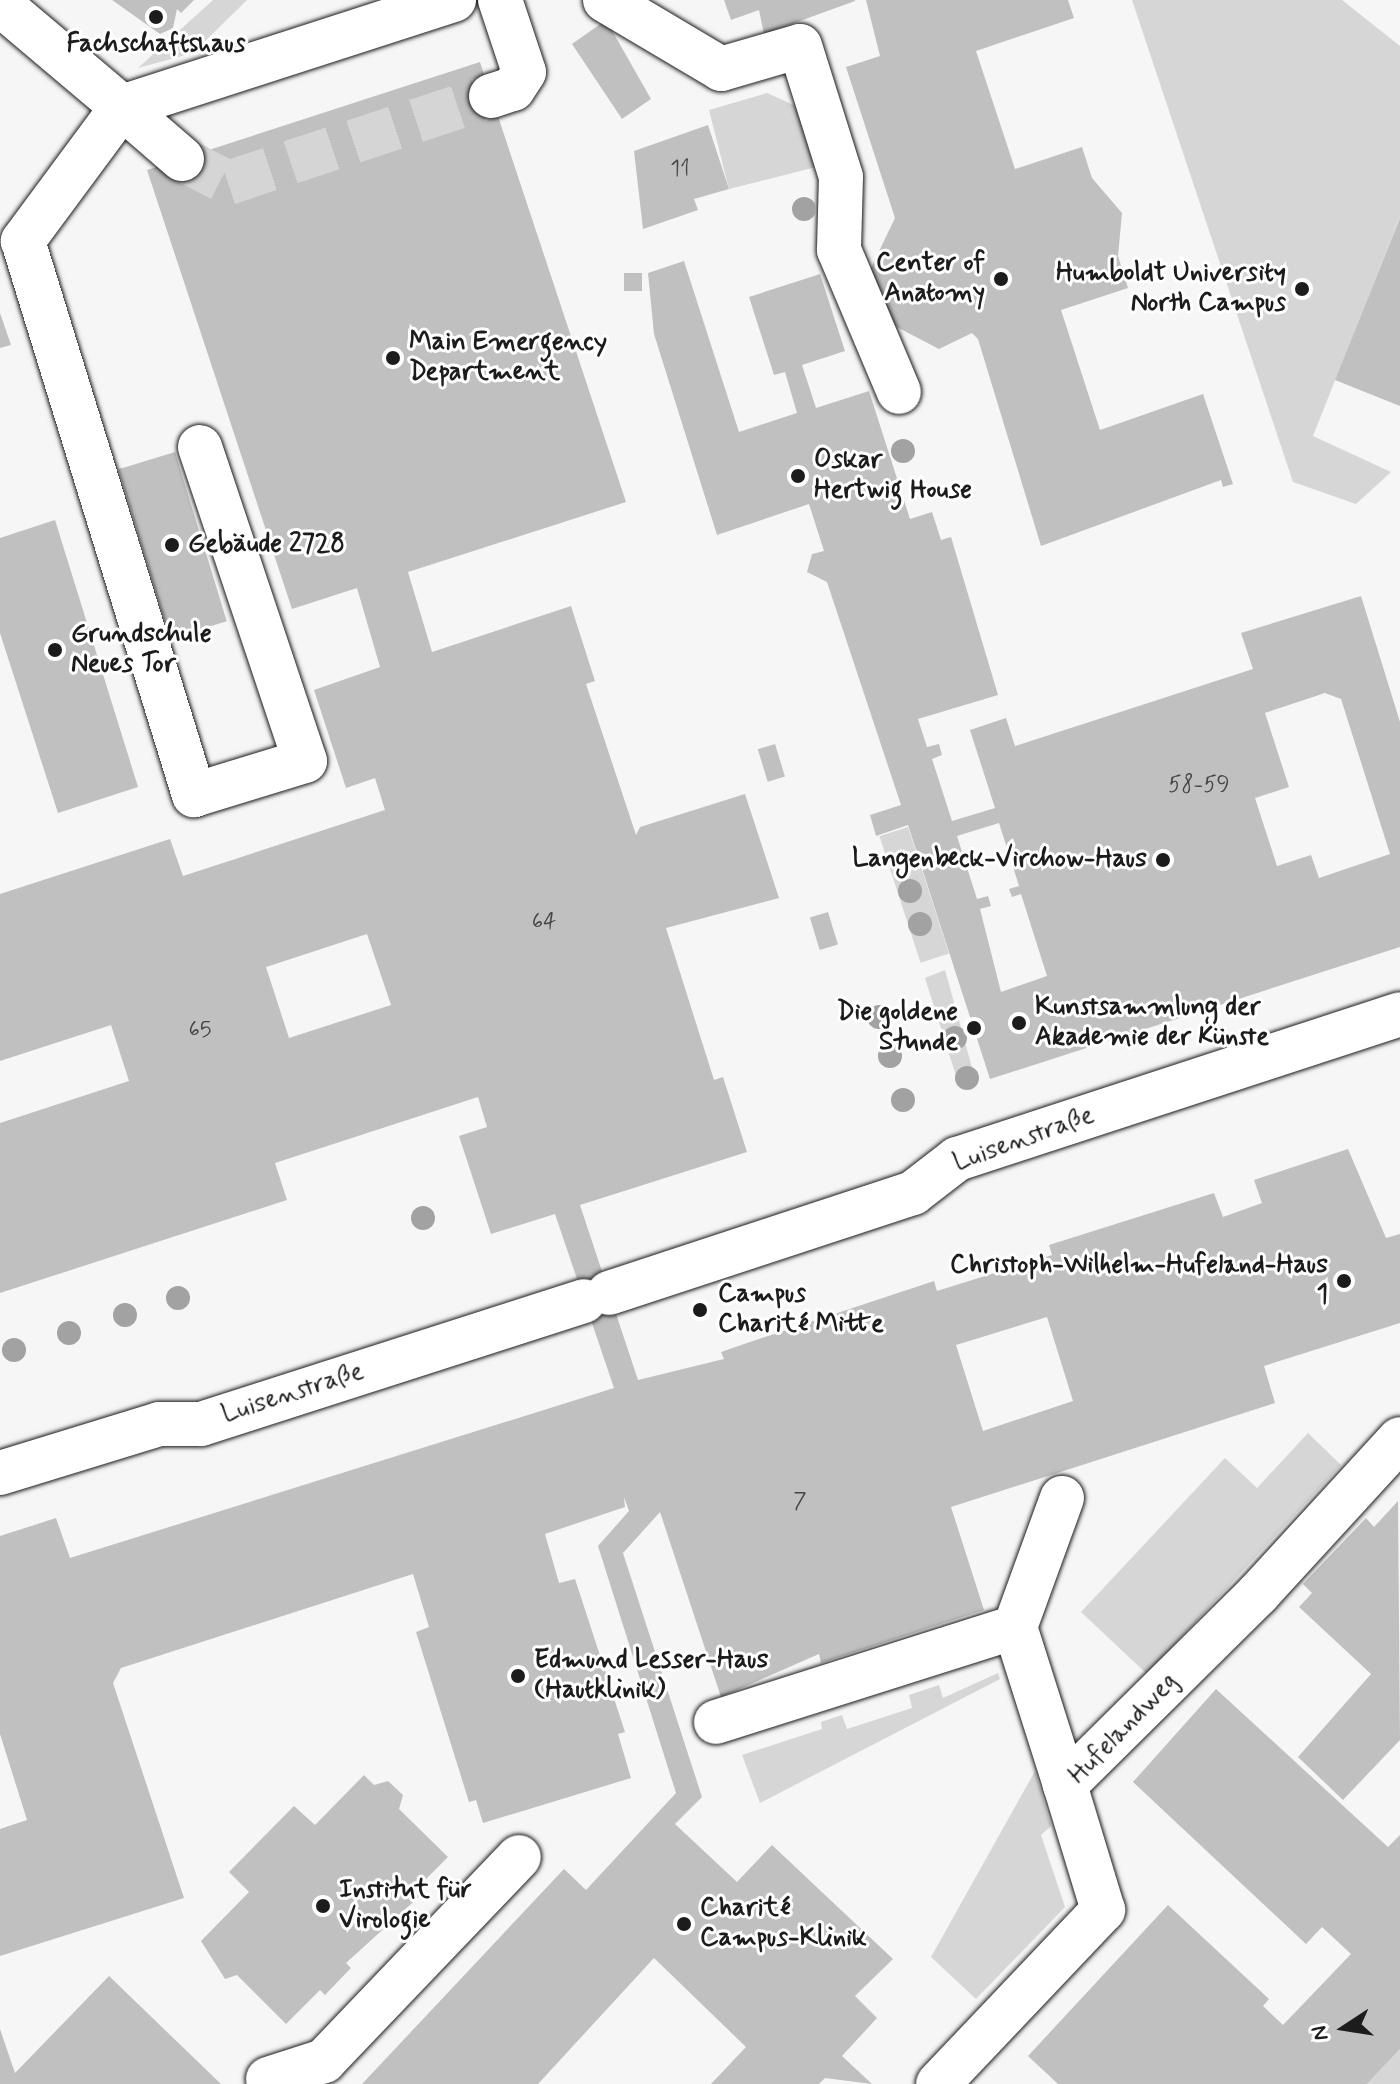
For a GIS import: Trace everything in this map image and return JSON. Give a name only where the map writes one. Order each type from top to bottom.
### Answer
[{"type":"street","points":[[200,447],[305,761],[194,795],[23,241],[122,107],[454,0]]},
{"type":"street","points":[[491,96],[513,89],[524,72],[500,0]]},
{"type":"street","points":[[605,0],[721,69],[800,46],[841,177],[839,250],[899,392]]},
{"type":"street","points":[[0,4],[182,159]]},
{"type":"street","name":"Luisenstraße","points":[[0,1473],[159,1424],[201,1424],[596,1297],[913,1193],[957,1159],[1400,1014]]},
{"type":"street","name":"Hufelandweg","points":[[938,2084],[1103,1910],[1065,1785],[1258,1594],[1400,1439]]},
{"type":"street","points":[[1062,1498],[1015,1627],[1065,1785]]},
{"type":"street","points":[[716,1722],[1015,1627]]},
{"type":"street","points":[[268,2079],[324,2061],[519,1857]]},
{"type":"shaded area","points":[[213,0],[247,0],[193,53],[138,68]]},
{"type":"shaded area","name":"Humboldt University North Campus","points":[[1132,0],[1342,0],[1400,46],[1400,217],[1313,436],[1391,472],[1356,504],[1293,482]]},
{"type":"shaded area","points":[[767,93],[796,106],[816,167],[729,189],[709,110]]},
{"type":"shaded area","points":[[908,827],[949,953],[921,963],[879,836]]},
{"type":"shaded area","points":[[945,970],[976,1082],[959,1085],[925,978]]},
{"type":"shaded area","points":[[1308,1433],[1341,1465],[1147,1674],[1081,1612],[1225,1458],[1257,1488]]},
{"type":"shaded area","points":[[998,1673],[1000,1679],[760,1803],[742,1755],[822,1729],[821,1722],[842,1715],[847,1729],[912,1708],[909,1695],[939,1685],[943,1698]]},
{"type":"shaded area","points":[[1035,1771],[1051,1826],[1041,1835],[1065,1907],[976,1999],[931,1957]]},
{"type":"shaded area","points":[[1400,2049],[1400,2084],[1367,2084]]},
{"type":"building","name":"Fachschaftshaus","points":[[112,0],[194,0],[181,13],[177,9],[173,28],[160,34]]},
{"type":"building","points":[[724,0],[855,1],[764,34],[759,10],[731,20]]},
{"type":"building","name":"Center of Anatomy","points":[[866,0],[1068,0],[1074,18],[976,51],[1015,169],[1082,147],[1092,178],[1122,213],[1118,256],[1128,288],[1061,310],[1100,430],[1203,394],[1233,484],[1223,487],[1221,480],[1041,546],[978,339],[972,333],[939,349],[891,324],[870,270],[895,218],[846,67],[880,56]]},
{"type":"building","points":[[606,20],[651,99],[622,119],[572,44]]},
{"type":"building","points":[[480,62],[626,502],[408,572],[432,652],[571,606],[595,681],[586,684],[636,835],[640,827],[745,794],[779,898],[666,928],[714,1080],[723,1077],[747,1152],[580,1205],[638,1380],[724,1359],[721,1352],[934,1281],[937,1291],[1052,1255],[1049,1245],[1214,1193],[1223,1217],[1262,1203],[1254,1180],[1348,1149],[1386,1238],[1400,1234],[1400,1323],[1264,1366],[1275,1403],[951,1507],[984,1610],[821,1663],[819,1654],[721,1697],[660,1512],[623,1553],[702,1797],[675,1824],[737,1882],[772,1845],[893,1959],[855,1996],[877,2018],[842,2056],[872,2084],[825,2078],[819,2084],[711,2084],[746,2047],[654,1958],[538,2084],[362,2084],[564,1869],[586,1890],[676,1793],[598,1546],[629,1511],[624,1497],[625,1507],[545,1534],[559,1583],[575,1579],[625,1732],[618,1734],[631,1778],[483,1823],[476,1800],[469,1802],[416,1632],[429,1627],[413,1574],[121,1668],[113,1683],[184,1898],[0,1956],[0,1829],[27,1820],[0,1734],[0,1536],[56,1518],[70,1558],[614,1388],[555,1214],[491,1234],[459,1136],[487,1127],[478,1097],[275,1163],[287,1200],[0,1293],[0,1123],[129,1081],[111,1025],[0,1061],[0,894],[170,839],[183,876],[385,810],[375,778],[346,788],[314,690],[380,667],[357,588],[292,609],[147,170]],"holes":[[[367,934],[391,1005],[289,1038],[266,967]],[[1047,1317],[1073,1401],[983,1431],[956,1345]]]},
{"type":"building","points":[[708,125],[729,189],[694,199],[698,210],[643,229],[634,151]]},
{"type":"building","points":[[1400,218],[1400,406],[1335,380]]},
{"type":"building","points":[[684,261],[739,432],[797,413],[785,372],[774,375],[749,297],[820,274],[845,351],[802,365],[816,408],[869,391],[910,519],[932,512],[941,540],[951,537],[998,695],[918,719],[927,747],[939,744],[942,755],[932,759],[952,821],[995,808],[970,730],[1006,718],[1015,746],[1253,669],[1241,633],[1361,596],[1400,722],[1400,947],[990,1079],[908,825],[876,836],[870,815],[901,805],[827,582],[807,572],[812,554],[824,551],[809,504],[717,535],[654,334],[648,273]],"holes":[[[1325,693],[1341,699],[1390,854],[1319,878],[1311,855],[1277,866],[1255,798],[1289,787],[1265,713]],[[999,823],[1019,886],[1009,889],[1012,897],[1021,894],[1047,976],[1001,992],[980,909],[991,906],[988,896],[977,899],[957,836]]]},
{"type":"building","points":[[624,273],[642,273],[642,291],[624,291]]},
{"type":"building","points":[[0,313],[11,345],[0,348]]},
{"type":"building","name":"Gebäude 2728","points":[[175,452],[227,621],[170,639],[119,469]]},
{"type":"building","points":[[55,520],[138,787],[58,813],[0,633],[0,538]]},
{"type":"building","points":[[775,744],[785,777],[768,782],[758,749]]},
{"type":"building","points":[[828,912],[838,945],[820,950],[810,918]]},
{"type":"building","points":[[1398,1501],[1400,1740],[1343,1800],[1298,1757],[1371,1674],[1299,1607],[1312,1593],[1303,1584],[1366,1518],[1374,1527]]},
{"type":"building","points":[[1216,1689],[1388,1847],[1400,1835],[1400,2049],[1367,2084],[1058,2084],[1028,2056],[1168,1905],[1269,1999],[1263,2006],[1283,2025],[1351,1954],[1322,1927],[1306,1944],[1133,1782]]},
{"type":"building","name":"Institut für Virologie","points":[[364,1775],[374,1785],[388,1781],[403,1795],[399,1809],[448,1857],[417,1888],[422,1894],[346,1963],[351,1968],[325,1995],[320,1990],[286,2024],[237,1975],[225,1979],[201,1941],[249,1892],[229,1872],[294,1806],[315,1825]]},
{"type":"building","points":[[109,1976],[221,2084],[0,2084],[0,2029],[15,2073]]},
{"type":"tunnel","points":[[182,159],[228,183],[491,96]]},
{"type":"place","name":"Fachschaftshaus","points":[[156,17]]},
{"type":"place","name":"Center of Anatomy","points":[[1001,279]]},
{"type":"place","name":"Humboldt University North Campus","points":[[1302,289]]},
{"type":"place","name":"Main Emergency Department","points":[[393,358]]},
{"type":"place","name":"Oskar Hertwig House","points":[[798,476]]},
{"type":"place","name":"Gebäude 2728","points":[[172,545]]},
{"type":"place","name":"Grundschule Neues Tor","points":[[55,650]]},
{"type":"place","name":"Langenbeck-Virchow-Haus","points":[[1163,860]]},
{"type":"place","name":"Kunstsammlung der Akademie der Künste","points":[[1019,1023]]},
{"type":"place","name":"Die goldene Stunde","points":[[974,1028]]},
{"type":"place","name":"Christoph-Wilhelm-Hufeland-Haus 1","points":[[1344,1281]]},
{"type":"place","name":"Campus Charité Mitte","points":[[700,1310]]},
{"type":"place","name":"Edmund Lesser-Haus (Hautklinik)","points":[[518,1676]]},
{"type":"place","name":"Institut für Virologie","points":[[323,1906]]},
{"type":"place","name":"Charité Campus-Klinik","points":[[684,1924]]}]
